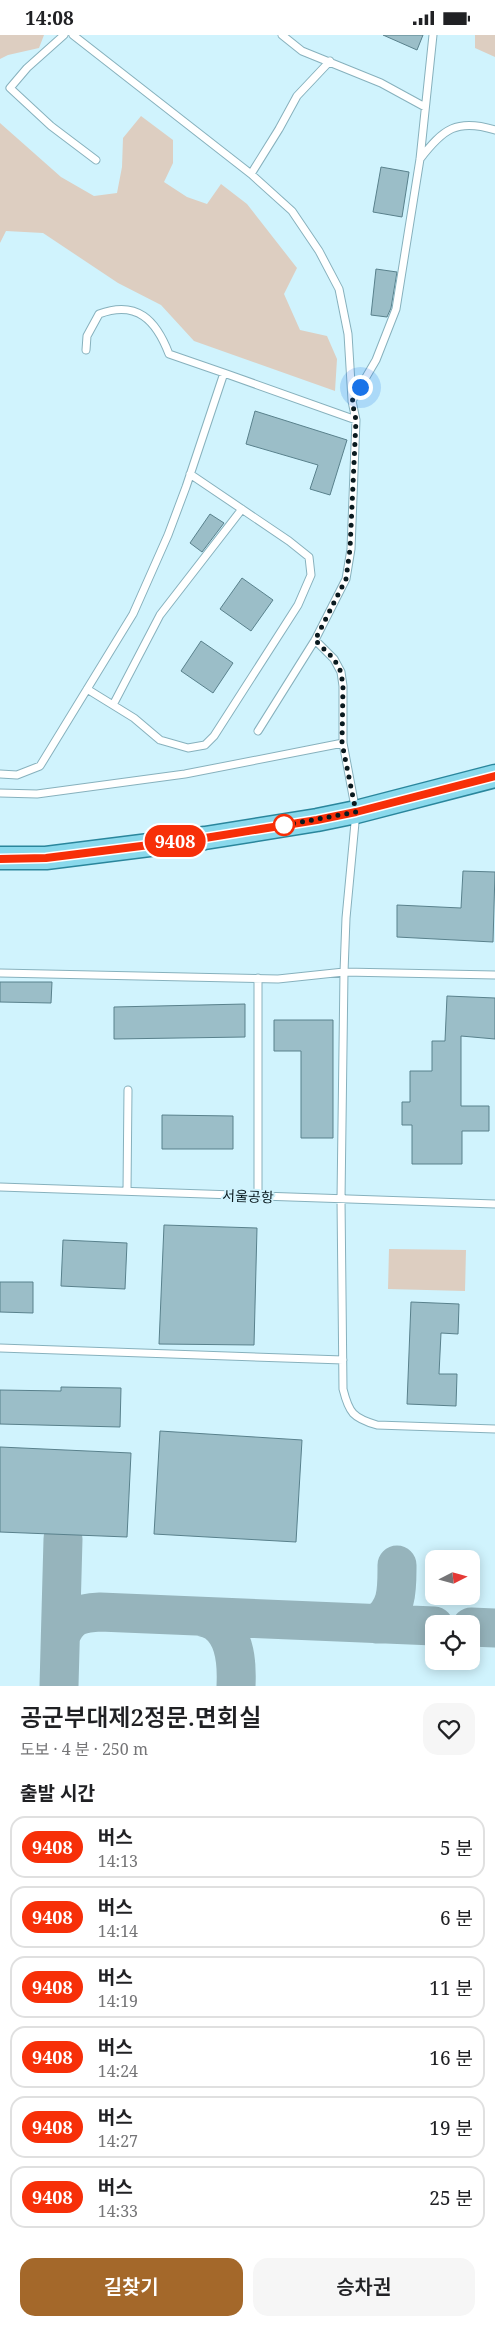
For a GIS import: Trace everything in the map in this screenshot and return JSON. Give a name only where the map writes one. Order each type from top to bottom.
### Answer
[{"type":"main road","points":[[0,859],[46,858],[205,838],[356,812],[495,776]]},
{"type":"lane","points":[[64,35],[27,67],[10,89],[51,126],[96,160]]},
{"type":"lane","points":[[73,35],[251,175],[292,211],[319,251],[339,289],[348,334],[352,401],[356,420],[350,549],[346,579],[315,640],[258,731]]},
{"type":"lane","points":[[282,35],[302,51],[381,83],[425,107]]},
{"type":"lane","points":[[352,401],[376,360],[396,309],[420,159],[433,35]]},
{"type":"lane","points":[[251,175],[297,96],[330,61]]},
{"type":"lane","points":[[420,159],[436,137],[456,126],[477,124],[495,130]]},
{"type":"lane","points":[[86,350],[87,336],[99,313],[111,309],[130,311],[148,318],[162,335],[168,354],[356,420]]},
{"type":"lane","points":[[0,775],[16,775],[40,766],[133,614],[168,535],[224,373]]},
{"type":"lane","points":[[87,689],[134,718],[160,741],[188,748],[205,745],[214,736],[298,605],[311,575],[309,557],[242,509],[190,475]]},
{"type":"lane","points":[[112,705],[160,615],[242,509]]},
{"type":"lane","points":[[315,640],[334,659],[341,672],[343,686],[342,743],[356,812],[346,919],[344,972],[341,1199],[343,1389],[348,1409],[359,1420],[377,1425],[495,1429]]},
{"type":"lane","points":[[0,793],[37,794],[184,773],[342,743]]},
{"type":"lane","points":[[0,973],[278,979],[344,972],[495,975]]},
{"type":"lane","points":[[258,978],[258,1196]]},
{"type":"lane","points":[[127,1191],[128,1090]]},
{"type":"lane","name":"서울공항","points":[[0,1187],[495,1204]]},
{"type":"lane","points":[[0,1348],[343,1360]]},
{"type":"shaded area","points":[[0,35],[44,35],[39,48],[8,55],[0,59]]},
{"type":"shaded area","points":[[475,35],[495,35],[495,57],[475,48]]},
{"type":"shaded area","points":[[141,116],[173,140],[173,163],[164,182],[187,197],[207,204],[221,184],[247,204],[297,268],[284,294],[300,330],[327,336],[337,359],[335,391],[194,341],[161,305],[118,283],[43,233],[6,231],[0,243],[0,123],[61,177],[94,196],[117,193],[122,167],[123,138]]},
{"type":"shaded area","points":[[389,1249],[466,1250],[465,1291],[388,1289]]},
{"type":"building","points":[[383,35],[423,35],[417,50]]},
{"type":"building","points":[[381,167],[409,172],[402,217],[373,212]]},
{"type":"building","points":[[376,269],[397,272],[391,308],[387,317],[371,315]]},
{"type":"building","points":[[255,411],[347,440],[330,495],[310,489],[318,465],[246,444]]},
{"type":"building","points":[[210,514],[224,523],[202,552],[190,543]]},
{"type":"building","points":[[242,578],[273,600],[251,631],[220,609]]},
{"type":"building","points":[[201,641],[233,663],[213,693],[181,671]]},
{"type":"building","points":[[463,871],[495,872],[493,942],[397,937],[397,905],[461,908]]},
{"type":"building","points":[[0,982],[52,982],[51,1003],[0,1002]]},
{"type":"building","points":[[447,996],[495,998],[495,1039],[461,1036],[461,1106],[489,1106],[489,1131],[462,1131],[462,1164],[412,1164],[412,1125],[402,1125],[402,1102],[410,1102],[410,1071],[432,1071],[432,1041],[445,1041]]},
{"type":"building","points":[[245,1004],[245,1037],[114,1039],[114,1007]]},
{"type":"building","points":[[274,1020],[333,1020],[333,1138],[301,1138],[301,1051],[274,1051]]},
{"type":"building","points":[[162,1115],[233,1116],[233,1149],[162,1149]]},
{"type":"building","points":[[164,1225],[257,1228],[254,1345],[159,1344]]},
{"type":"building","points":[[63,1240],[127,1243],[125,1289],[61,1286]]},
{"type":"building","points":[[0,1282],[33,1282],[33,1313],[0,1312]]},
{"type":"building","points":[[411,1302],[459,1304],[458,1334],[441,1333],[439,1374],[457,1374],[456,1406],[407,1404]]},
{"type":"building","points":[[61,1387],[121,1388],[120,1427],[0,1424],[0,1390],[61,1391]]},
{"type":"building","points":[[160,1431],[302,1440],[296,1542],[154,1534]]},
{"type":"building","points":[[0,1447],[131,1453],[127,1537],[0,1532]]},
{"type":"taxiway","points":[[59,1686],[63,1539]]},
{"type":"taxiway","points":[[377,1624],[393,1605],[397,1565]]},
{"type":"taxiway","points":[[61,1635],[68,1624],[76,1617],[87,1613],[100,1612],[425,1626]]},
{"type":"taxiway","points":[[202,1617],[217,1623],[232,1644],[236,1669],[236,1686]]},
{"type":"taxiway","points":[[480,1627],[495,1628]]},
{"type":"bus line","name":"9408","points":[[0,859],[46,858],[205,838],[317,820],[356,812],[495,776]]},
{"type":"route","points":[[284,825],[280,826],[356,812],[342,743],[343,686],[341,672],[334,659],[315,640],[334,606],[346,579],[350,549],[356,420],[352,401],[360,387]]}]
